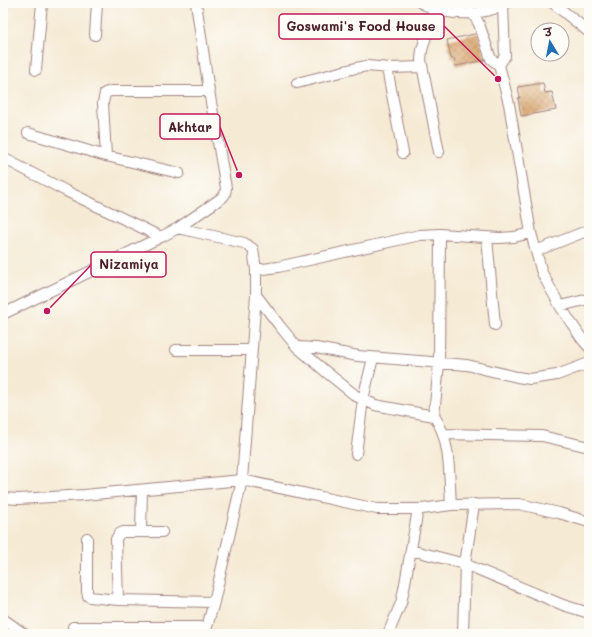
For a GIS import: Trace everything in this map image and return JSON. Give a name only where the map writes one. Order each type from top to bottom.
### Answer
[{"type":"street","points":[[36,70],[42,3]]},
{"type":"street","points":[[95,35],[97,3]]},
{"type":"street","points":[[3,314],[178,228],[223,198],[226,194],[196,3]]},
{"type":"street","points":[[421,3],[440,11],[452,8],[464,14],[484,11],[505,4],[505,56],[499,65]]},
{"type":"street","points":[[554,3],[589,32]]},
{"type":"street","points":[[434,9],[422,50],[422,67],[439,152]]},
{"type":"street","points":[[472,12],[479,24],[491,59],[499,65],[509,104],[531,233],[542,273],[560,306],[585,338],[589,347]]},
{"type":"street","points":[[297,83],[367,66],[387,68],[422,67]]},
{"type":"street","points":[[387,68],[403,153]]},
{"type":"street","points":[[106,156],[103,103],[105,93],[111,91],[209,91]]},
{"type":"street","points":[[28,133],[106,156],[179,173]]},
{"type":"street","points":[[3,158],[40,178],[161,237]]},
{"type":"street","points":[[73,628],[206,630],[214,602],[242,480],[256,295],[256,270],[252,249],[244,243],[178,228]]},
{"type":"street","points":[[536,251],[589,230]]},
{"type":"street","points":[[256,270],[278,267],[420,235],[440,234],[487,238],[514,237],[531,233]]},
{"type":"street","points":[[440,234],[439,363],[434,416],[444,434],[449,470],[451,505]]},
{"type":"street","points":[[487,238],[495,325]]},
{"type":"street","points":[[256,295],[297,347],[325,372],[356,396],[375,404],[434,416]]},
{"type":"street","points":[[560,306],[589,298]]},
{"type":"street","points":[[297,347],[316,348],[373,358],[467,365],[530,379],[557,375],[589,363]]},
{"type":"street","points":[[176,350],[252,350]]},
{"type":"street","points":[[356,454],[363,400],[373,358]]},
{"type":"street","points":[[444,434],[542,436],[589,447]]},
{"type":"street","points":[[3,498],[19,499],[142,490],[242,480],[378,508],[418,509],[451,505],[519,504],[559,513],[589,522]]},
{"type":"street","points":[[141,532],[142,490]]},
{"type":"street","points":[[463,634],[465,564],[474,504]]},
{"type":"street","points":[[388,634],[401,603],[408,575],[418,509]]},
{"type":"street","points":[[118,600],[116,539],[119,534],[123,532],[162,532]]},
{"type":"street","points":[[87,538],[88,596],[118,600],[214,602]]},
{"type":"street","points":[[412,550],[465,564],[563,605],[589,613]]},
{"type":"street","points":[[3,619],[24,634]]},
{"type":"building","points":[[479,33],[485,60],[456,66],[454,58],[451,59],[447,40]]},
{"type":"building","points":[[543,83],[545,93],[552,92],[556,110],[521,116],[518,87]]},
{"type":"place","name":"Goswami's Food House","points":[[498,79]]},
{"type":"place","name":"Akhtar","points":[[239,175]]},
{"type":"place","name":"Nizamiya","points":[[47,311]]}]
